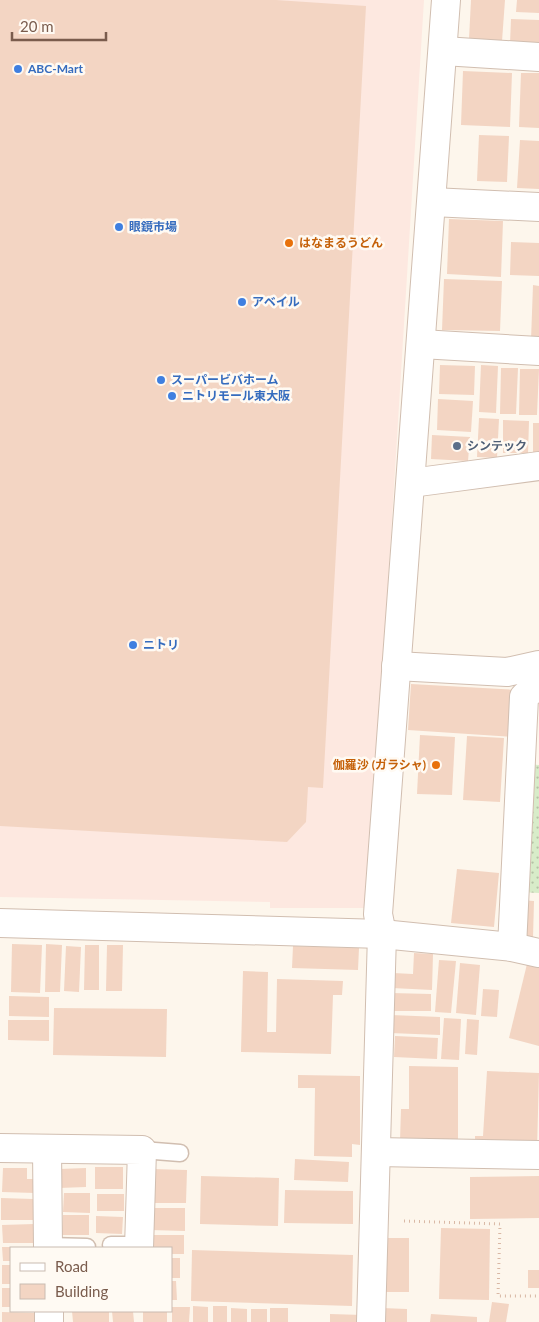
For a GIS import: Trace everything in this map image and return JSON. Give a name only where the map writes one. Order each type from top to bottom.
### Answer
[{"type":"street","points":[[372,1322],[382,934],[378,914],[446,0]]},
{"type":"street","points":[[443,50],[539,57]]},
{"type":"street","points":[[432,202],[539,206]]},
{"type":"street","points":[[421,344],[539,351]]},
{"type":"street","points":[[410,483],[539,466]]},
{"type":"street","points":[[396,666],[507,672],[539,666]]},
{"type":"street","points":[[512,947],[530,760],[524,697],[539,683]]},
{"type":"street","points":[[0,923],[382,934],[512,947],[539,954]]},
{"type":"street","points":[[0,1148],[142,1150],[139,1247]]},
{"type":"street","points":[[47,1149],[48,1247]]},
{"type":"street","points":[[376,1152],[539,1155]]},
{"type":"lane","points":[[142,1150],[180,1153]]},
{"type":"lane","points":[[111,1245],[139,1247]]},
{"type":"lane","points":[[48,1247],[87,1247]]},
{"type":"path","points":[[374,1220],[500,1224],[498,1296],[539,1296]]},
{"type":"shaded area","name":"ニトリモール東大阪","points":[[0,0],[424,0],[368,908],[270,908],[270,902],[0,897]]},
{"type":"green space","points":[[527,764],[539,765],[539,893],[518,892]]},
{"type":"building","name":"ニトリモール東大阪","points":[[0,0],[276,0],[366,6],[323,788],[308,787],[306,822],[287,842],[0,826]]},
{"type":"building","points":[[471,0],[505,0],[502,41],[469,39]]},
{"type":"building","points":[[517,0],[539,0],[539,13],[516,12]]},
{"type":"building","points":[[511,19],[539,20],[539,46],[510,44]]},
{"type":"building","points":[[463,71],[512,73],[510,127],[461,125]]},
{"type":"building","points":[[521,73],[539,73],[539,128],[519,127]]},
{"type":"building","points":[[479,135],[509,136],[507,182],[477,181]]},
{"type":"building","points":[[520,140],[539,141],[539,189],[517,188]]},
{"type":"building","points":[[449,219],[503,221],[501,277],[447,274]]},
{"type":"building","points":[[511,242],[539,243],[539,276],[510,275]]},
{"type":"building","points":[[444,279],[502,281],[500,331],[442,330]]},
{"type":"building","points":[[533,285],[539,286],[539,340],[531,340]]},
{"type":"building","points":[[440,365],[475,366],[474,395],[439,394]]},
{"type":"building","points":[[481,365],[498,366],[496,413],[479,412]]},
{"type":"building","points":[[501,368],[518,368],[516,414],[500,414]]},
{"type":"building","points":[[520,369],[539,369],[537,415],[519,415]]},
{"type":"building","points":[[438,399],[473,401],[471,432],[437,430]]},
{"type":"building","points":[[479,418],[499,419],[497,458],[477,457]]},
{"type":"building","points":[[503,420],[529,421],[528,453],[503,453]]},
{"type":"building","points":[[533,423],[539,423],[539,452],[533,452]]},
{"type":"building","points":[[432,435],[470,437],[468,461],[431,459]]},
{"type":"building","points":[[411,684],[517,690],[514,737],[408,730]]},
{"type":"building","name":"伽羅沙 (ガラシャ)","points":[[420,735],[455,737],[452,795],[417,794]]},
{"type":"building","points":[[467,736],[504,738],[500,802],[463,800]]},
{"type":"building","points":[[457,869],[499,873],[494,927],[451,923]]},
{"type":"building","points":[[520,900],[534,901],[533,938],[519,937]]},
{"type":"building","points":[[12,944],[42,945],[40,993],[11,992]]},
{"type":"building","points":[[46,944],[62,945],[60,992],[45,992]]},
{"type":"building","points":[[85,945],[99,945],[99,990],[84,990]]},
{"type":"building","points":[[107,945],[123,945],[122,991],[106,991]]},
{"type":"building","points":[[66,946],[81,947],[79,992],[64,991]]},
{"type":"building","points":[[293,946],[359,948],[358,970],[292,968]]},
{"type":"building","points":[[414,953],[433,954],[432,990],[392,988],[393,973],[413,974]]},
{"type":"building","points":[[439,960],[456,961],[451,1013],[435,1012]]},
{"type":"building","points":[[460,963],[480,965],[476,1015],[456,1013]]},
{"type":"building","points":[[527,964],[539,967],[539,1046],[509,1038]]},
{"type":"building","points":[[243,971],[268,972],[267,1032],[276,1032],[277,979],[343,981],[342,995],[333,995],[331,1054],[241,1052]]},
{"type":"building","points":[[483,989],[499,990],[497,1017],[481,1016]]},
{"type":"building","points":[[391,993],[431,994],[431,1011],[391,1011]]},
{"type":"building","points":[[9,996],[49,997],[49,1017],[9,1016]]},
{"type":"building","points":[[54,1008],[167,1009],[166,1057],[53,1055]]},
{"type":"building","points":[[391,1015],[440,1017],[440,1035],[390,1033]]},
{"type":"building","points":[[444,1018],[461,1019],[459,1060],[441,1059]]},
{"type":"building","points":[[467,1019],[479,1020],[477,1055],[465,1054]]},
{"type":"building","points":[[8,1020],[49,1020],[49,1041],[8,1040]]},
{"type":"building","points":[[395,1036],[438,1038],[437,1059],[394,1057]]},
{"type":"building","points":[[409,1066],[458,1067],[458,1142],[400,1141],[401,1109],[409,1109]]},
{"type":"building","points":[[487,1071],[539,1073],[537,1151],[475,1148],[475,1136],[483,1136]]},
{"type":"building","points":[[298,1075],[360,1076],[360,1145],[352,1144],[352,1157],[314,1156],[315,1088],[298,1088]]},
{"type":"building","points":[[295,1159],[349,1162],[348,1182],[294,1180]]},
{"type":"building","points":[[95,1167],[123,1167],[123,1189],[95,1189]]},
{"type":"building","points":[[3,1168],[27,1168],[27,1179],[36,1179],[35,1193],[2,1192]]},
{"type":"building","points":[[86,1168],[86,1187],[59,1188],[59,1169]]},
{"type":"building","points":[[152,1169],[187,1170],[186,1203],[152,1203]]},
{"type":"building","points":[[201,1176],[279,1178],[278,1226],[200,1224]]},
{"type":"building","points":[[539,1176],[539,1218],[470,1219],[470,1177]]},
{"type":"building","points":[[285,1190],[353,1191],[353,1224],[284,1223]]},
{"type":"building","points":[[64,1193],[90,1193],[90,1213],[63,1212]]},
{"type":"building","points":[[97,1194],[124,1194],[124,1211],[97,1211]]},
{"type":"building","points":[[1,1198],[33,1199],[33,1220],[1,1220]]},
{"type":"building","points":[[151,1208],[185,1208],[185,1231],[150,1230]]},
{"type":"building","points":[[63,1215],[89,1215],[89,1235],[62,1235]]},
{"type":"building","points":[[96,1216],[123,1217],[122,1234],[96,1233]]},
{"type":"building","points":[[34,1224],[34,1243],[3,1243],[2,1225]]},
{"type":"building","points":[[441,1228],[490,1229],[489,1300],[439,1299]]},
{"type":"building","points":[[150,1235],[184,1235],[184,1254],[172,1254],[172,1247],[150,1247]]},
{"type":"building","points":[[381,1238],[409,1238],[409,1292],[382,1292]]},
{"type":"building","points":[[2,1247],[10,1247],[10,1261],[3,1261]]},
{"type":"building","points":[[192,1250],[353,1255],[352,1306],[191,1301]]},
{"type":"building","points":[[172,1258],[180,1258],[180,1278],[172,1278]]},
{"type":"building","points":[[2,1265],[10,1265],[10,1284],[2,1284]]},
{"type":"building","points":[[528,1270],[539,1270],[539,1288],[528,1288]]},
{"type":"building","points":[[172,1281],[176,1281],[177,1300],[172,1300]]},
{"type":"building","points":[[2,1288],[10,1288],[10,1307],[2,1307]]},
{"type":"building","points":[[492,1302],[509,1304],[506,1322],[489,1322]]},
{"type":"building","points":[[193,1306],[208,1307],[208,1322],[193,1322]]},
{"type":"building","points":[[213,1306],[227,1306],[227,1322],[213,1322]]},
{"type":"building","points":[[172,1307],[190,1307],[189,1322],[172,1322]]},
{"type":"building","points":[[231,1308],[247,1309],[247,1322],[231,1322]]},
{"type":"building","points":[[270,1308],[288,1308],[288,1322],[270,1322]]},
{"type":"building","points":[[382,1308],[407,1309],[407,1322],[382,1322]]},
{"type":"building","points":[[251,1309],[267,1309],[267,1322],[251,1322]]},
{"type":"building","points":[[2,1312],[39,1313],[39,1322],[2,1322]]},
{"type":"building","points":[[72,1312],[109,1312],[109,1322],[73,1322]]},
{"type":"building","points":[[112,1312],[133,1312],[134,1322],[113,1322]]},
{"type":"building","points":[[143,1312],[167,1312],[167,1322],[143,1322]]},
{"type":"building","points":[[330,1314],[363,1315],[362,1322],[330,1322]]},
{"type":"building","points":[[431,1314],[477,1317],[477,1322],[430,1322]]},
{"type":"place","name":"ABC-Mart","points":[[18,69]]},
{"type":"place","name":"眼鏡市場","points":[[119,227]]},
{"type":"place","name":"はなまるうどん","points":[[289,243]]},
{"type":"place","name":"アベイル","points":[[242,302]]},
{"type":"place","name":"スーパービバホーム","points":[[161,380]]},
{"type":"place","name":"ニトリモール東大阪","points":[[172,396]]},
{"type":"place","name":"シンテック","points":[[457,446]]},
{"type":"place","name":"ニトリ","points":[[133,645]]},
{"type":"place","name":"伽羅沙 (ガラシャ)","points":[[436,765]]}]
